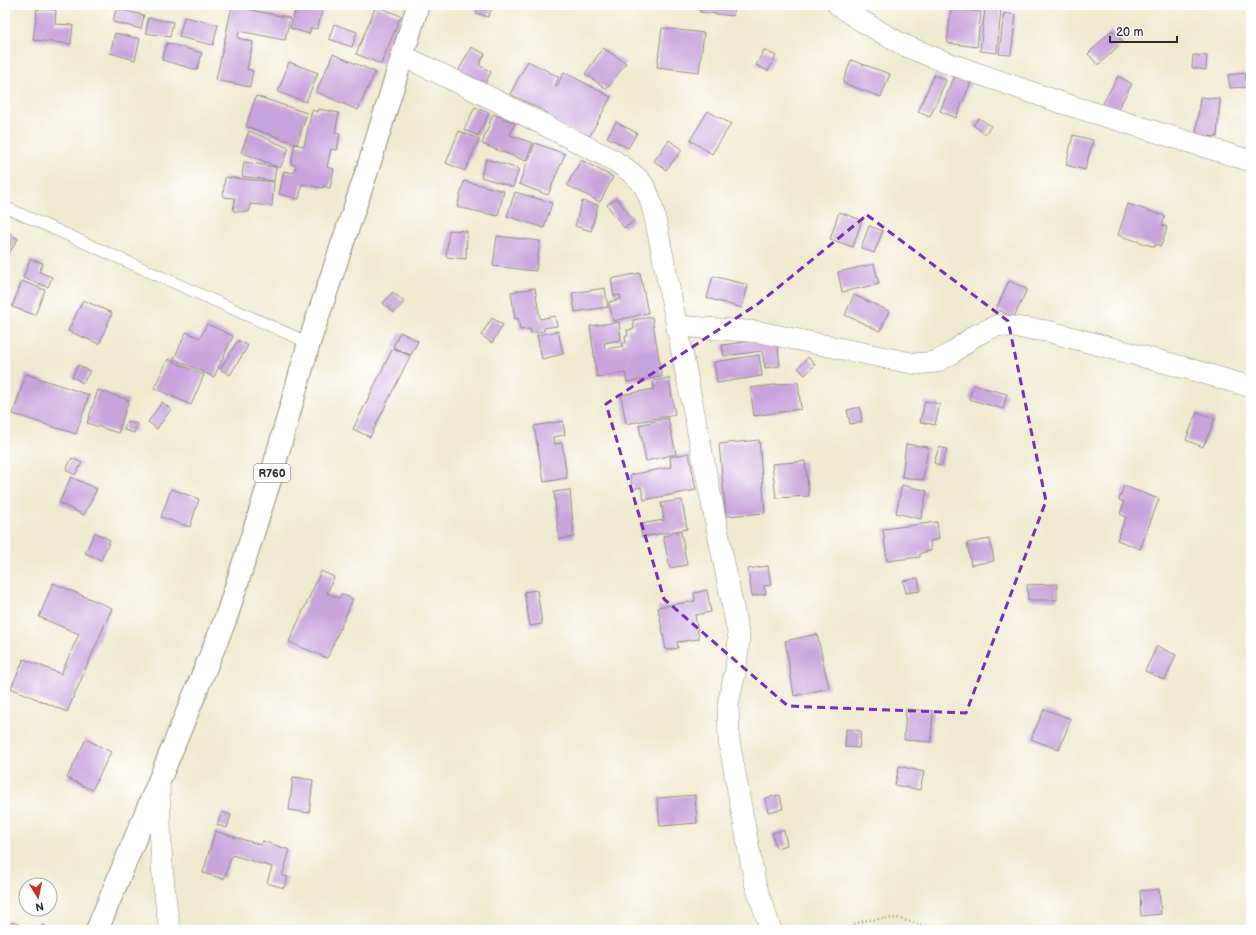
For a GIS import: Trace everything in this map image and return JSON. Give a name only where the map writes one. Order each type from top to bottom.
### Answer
[{"type":"main road","name":"R760","points":[[97,930],[226,618],[270,480],[309,343],[368,168],[418,5]]},
{"type":"street","points":[[838,5],[901,44],[945,62],[1062,103],[1251,161]]},
{"type":"street","points":[[403,56],[493,99],[616,161],[632,173],[642,184],[650,201],[659,236],[739,638],[736,668],[728,704],[729,741],[754,883],[771,930]]},
{"type":"street","points":[[677,326],[760,332],[916,364],[936,362],[952,354],[974,336],[998,325],[1047,331],[1186,368],[1251,388]]},
{"type":"street","points":[[159,781],[161,858],[170,930]]},
{"type":"lane","points":[[5,207],[309,343]]},
{"type":"path","points":[[849,930],[856,923],[868,920],[897,918],[921,925],[957,930]]},
{"type":"path","points":[[921,925],[922,930]]},
{"type":"highlighted area","points":[[867,215],[1008,321],[1046,501],[966,713],[788,706],[664,599],[606,404],[759,303]]},
{"type":"building","points":[[287,5],[319,5],[317,8],[323,10],[317,29],[311,28],[309,34],[290,28],[296,8]]},
{"type":"building","points":[[479,5],[493,5],[488,17],[476,13]]},
{"type":"building","points":[[701,5],[734,5],[733,16],[700,12]]},
{"type":"building","points":[[232,6],[290,18],[285,40],[239,31],[238,38],[253,42],[247,69],[253,71],[250,87],[216,80]]},
{"type":"building","points":[[376,6],[401,16],[381,64],[356,54]]},
{"type":"building","points":[[985,8],[1001,9],[997,53],[980,51]]},
{"type":"building","points":[[37,9],[56,10],[55,24],[73,25],[71,44],[33,40]]},
{"type":"building","points":[[116,9],[144,15],[141,29],[113,22]]},
{"type":"building","points":[[951,9],[981,12],[977,47],[947,43]]},
{"type":"building","points":[[1004,13],[1016,15],[1011,55],[999,54]]},
{"type":"building","points":[[184,17],[218,25],[213,45],[179,37]]},
{"type":"building","points":[[148,18],[173,22],[170,37],[146,33]]},
{"type":"building","points":[[334,24],[357,32],[352,47],[329,39]]},
{"type":"building","points":[[662,28],[704,33],[699,72],[657,67]]},
{"type":"building","points":[[1112,30],[1123,42],[1098,65],[1088,54]]},
{"type":"building","points":[[115,33],[140,39],[135,60],[110,53]]},
{"type":"building","points":[[167,43],[202,53],[197,70],[162,60]]},
{"type":"building","points":[[471,47],[485,54],[479,65],[491,72],[484,86],[458,72]]},
{"type":"building","points":[[603,48],[626,63],[607,89],[585,74]]},
{"type":"building","points":[[764,50],[776,56],[768,71],[756,65]]},
{"type":"building","points":[[333,54],[375,72],[358,110],[316,92]]},
{"type":"building","points":[[1193,55],[1207,56],[1206,70],[1192,68]]},
{"type":"building","points":[[851,60],[890,74],[881,97],[843,83]]},
{"type":"building","points":[[528,61],[559,77],[555,85],[557,86],[564,72],[611,97],[588,139],[546,117],[548,113],[510,94]]},
{"type":"building","points":[[289,62],[318,73],[306,102],[278,92]]},
{"type":"building","points":[[1245,73],[1247,87],[1230,88],[1228,75]]},
{"type":"building","points":[[5,74],[10,76],[5,90]]},
{"type":"building","points":[[934,75],[946,80],[930,117],[918,112]]},
{"type":"building","points":[[955,75],[971,82],[956,118],[940,111]]},
{"type":"building","points":[[1118,76],[1132,84],[1116,112],[1102,105]]},
{"type":"building","points":[[256,96],[307,113],[297,144],[246,126]]},
{"type":"building","points":[[1200,97],[1220,99],[1217,137],[1196,135]]},
{"type":"building","points":[[475,107],[489,113],[478,136],[464,130]]},
{"type":"building","points":[[319,109],[339,113],[335,133],[340,134],[337,150],[331,149],[327,167],[334,169],[330,188],[302,184],[299,199],[279,194],[284,171],[294,173],[296,165],[291,164],[295,144],[304,146],[312,110],[318,112]]},
{"type":"building","points":[[708,111],[731,124],[712,154],[690,140]]},
{"type":"building","points":[[493,114],[515,123],[510,135],[533,143],[526,161],[482,144]]},
{"type":"building","points":[[979,118],[991,126],[985,134],[973,125]]},
{"type":"building","points":[[616,122],[637,133],[628,148],[607,137]]},
{"type":"building","points":[[249,131],[289,148],[280,168],[241,152]]},
{"type":"building","points":[[459,131],[479,139],[465,171],[446,163]]},
{"type":"building","points":[[1073,135],[1093,140],[1085,170],[1066,165]]},
{"type":"building","points":[[669,140],[682,150],[666,170],[654,161]]},
{"type":"building","points":[[535,143],[565,154],[548,195],[519,184]]},
{"type":"building","points":[[486,159],[519,169],[513,187],[481,177]]},
{"type":"building","points":[[581,160],[613,177],[600,202],[567,185]]},
{"type":"building","points":[[244,162],[276,167],[274,181],[242,176]]},
{"type":"building","points":[[225,177],[274,182],[272,206],[250,204],[249,212],[233,211],[235,198],[223,197]]},
{"type":"building","points":[[464,181],[504,191],[498,216],[457,207]]},
{"type":"building","points":[[515,192],[552,203],[544,228],[507,216]]},
{"type":"building","points":[[617,198],[634,221],[624,228],[607,205]]},
{"type":"building","points":[[582,201],[598,205],[591,231],[575,226]]},
{"type":"building","points":[[1128,204],[1165,216],[1162,225],[1167,227],[1161,246],[1156,244],[1155,247],[1118,235]]},
{"type":"building","points":[[839,212],[862,220],[853,247],[830,239]]},
{"type":"building","points":[[869,226],[883,231],[874,253],[861,248]]},
{"type":"building","points":[[449,230],[467,231],[466,259],[446,257]]},
{"type":"building","points":[[6,231],[18,239],[7,256],[5,254]]},
{"type":"building","points":[[497,236],[540,241],[536,271],[493,266]]},
{"type":"building","points":[[30,259],[43,263],[39,272],[52,277],[48,287],[23,278]]},
{"type":"building","points":[[874,264],[879,284],[842,292],[838,272]]},
{"type":"building","points":[[640,273],[648,313],[613,321],[609,302],[621,299],[620,295],[614,296],[611,279]]},
{"type":"building","points":[[713,276],[748,285],[742,308],[707,298]]},
{"type":"building","points":[[22,281],[45,290],[35,315],[12,307]]},
{"type":"building","points":[[1009,281],[1027,289],[1014,317],[996,309]]},
{"type":"building","points":[[535,288],[540,319],[555,316],[557,326],[544,328],[544,331],[531,333],[530,329],[520,330],[518,318],[515,319],[511,292]]},
{"type":"building","points":[[605,288],[608,307],[575,312],[572,293]]},
{"type":"building","points":[[393,292],[404,302],[394,313],[383,303]]},
{"type":"building","points":[[854,295],[889,311],[880,331],[845,315]]},
{"type":"building","points":[[83,300],[112,313],[99,344],[68,331]]},
{"type":"building","points":[[652,317],[662,377],[627,382],[625,373],[597,377],[590,326],[619,322],[621,340],[604,343],[605,349],[623,346],[622,343],[626,343],[625,336],[628,336],[627,330],[634,329],[633,320]]},
{"type":"building","points":[[492,318],[503,325],[492,343],[481,335]]},
{"type":"building","points":[[207,324],[233,336],[214,377],[174,359],[186,332],[200,338]]},
{"type":"building","points":[[558,331],[563,354],[542,359],[537,335]]},
{"type":"building","points":[[400,332],[418,341],[411,355],[393,347]]},
{"type":"building","points":[[777,338],[780,366],[765,368],[762,351],[724,356],[722,345]]},
{"type":"building","points":[[238,340],[248,346],[230,375],[220,369]]},
{"type":"building","points":[[393,348],[410,356],[370,437],[353,429]]},
{"type":"building","points":[[759,355],[762,376],[717,383],[714,362]]},
{"type":"building","points":[[808,357],[815,365],[805,375],[798,368]]},
{"type":"building","points":[[168,359],[204,375],[191,405],[154,388]]},
{"type":"building","points":[[78,365],[90,371],[83,383],[72,377]]},
{"type":"building","points":[[26,374],[89,395],[76,434],[13,414]]},
{"type":"building","points":[[669,378],[675,415],[626,424],[621,395],[654,389],[653,381]]},
{"type":"building","points":[[798,382],[801,409],[754,416],[750,388]]},
{"type":"building","points":[[973,385],[1007,394],[1003,409],[969,399]]},
{"type":"building","points":[[98,390],[129,400],[118,433],[87,423]]},
{"type":"building","points":[[925,401],[940,404],[935,425],[920,422]]},
{"type":"building","points":[[162,402],[171,409],[157,429],[148,422]]},
{"type":"building","points":[[860,407],[862,422],[850,424],[847,410]]},
{"type":"building","points":[[1197,412],[1215,419],[1203,447],[1186,440]]},
{"type":"building","points":[[668,418],[676,454],[646,461],[639,425]]},
{"type":"building","points":[[127,421],[137,424],[134,433],[124,430]]},
{"type":"building","points":[[563,421],[565,435],[553,437],[555,444],[562,443],[567,478],[544,482],[534,426]]},
{"type":"building","points":[[759,440],[765,513],[726,516],[719,444]]},
{"type":"building","points":[[906,444],[928,447],[923,480],[902,477]]},
{"type":"building","points":[[939,447],[947,449],[941,466],[934,463]]},
{"type":"building","points":[[689,453],[696,490],[644,500],[641,487],[633,489],[630,475],[671,467],[670,457]]},
{"type":"building","points":[[72,458],[82,463],[75,475],[66,470]]},
{"type":"building","points":[[805,461],[809,496],[776,498],[772,464]]},
{"type":"building","points":[[71,477],[97,489],[84,515],[59,503]]},
{"type":"building","points":[[902,485],[927,491],[921,519],[896,513]]},
{"type":"building","points":[[1124,486],[1159,499],[1140,549],[1117,540],[1126,517],[1120,514],[1124,502],[1119,500]]},
{"type":"building","points":[[171,489],[199,499],[190,527],[161,517]]},
{"type":"building","points":[[570,490],[574,537],[559,539],[554,492]]},
{"type":"building","points":[[682,500],[687,529],[642,537],[640,524],[664,520],[661,503]]},
{"type":"building","points":[[937,522],[939,539],[930,541],[931,551],[920,553],[920,557],[887,561],[883,529]]},
{"type":"building","points":[[95,532],[110,540],[101,560],[85,553]]},
{"type":"building","points":[[681,532],[687,565],[670,568],[663,536]]},
{"type":"building","points":[[990,539],[994,561],[971,565],[967,543]]},
{"type":"building","points":[[768,566],[771,585],[764,586],[766,594],[752,596],[748,569]]},
{"type":"building","points":[[321,571],[334,577],[327,593],[339,598],[341,594],[353,599],[327,658],[289,642]]},
{"type":"building","points":[[918,578],[920,591],[906,593],[903,581]]},
{"type":"building","points":[[53,583],[112,608],[67,712],[11,688],[24,659],[61,674],[79,634],[39,617]]},
{"type":"building","points":[[1057,584],[1057,600],[1028,600],[1027,585]]},
{"type":"building","points":[[537,590],[542,624],[530,626],[524,592]]},
{"type":"building","points":[[707,590],[711,612],[695,615],[699,639],[677,642],[678,648],[666,650],[658,607],[695,601],[694,593]]},
{"type":"building","points":[[817,634],[829,688],[794,696],[785,641]]},
{"type":"building","points":[[1157,646],[1176,655],[1165,680],[1145,671]]},
{"type":"building","points":[[906,709],[933,711],[931,742],[904,740]]},
{"type":"building","points":[[1044,709],[1071,719],[1059,750],[1031,739]]},
{"type":"building","points":[[846,729],[861,731],[859,748],[845,747]]},
{"type":"building","points":[[86,739],[111,752],[92,790],[67,778]]},
{"type":"building","points":[[899,766],[924,772],[920,790],[895,785]]},
{"type":"building","points":[[293,777],[313,780],[309,813],[289,810]]},
{"type":"building","points":[[695,795],[697,823],[660,826],[657,798]]},
{"type":"building","points":[[780,795],[783,809],[768,812],[765,798]]},
{"type":"building","points":[[222,812],[231,815],[227,828],[217,825]]},
{"type":"building","points":[[784,830],[787,845],[776,848],[772,833]]},
{"type":"building","points":[[215,831],[261,845],[262,841],[290,850],[282,876],[288,877],[284,888],[267,883],[272,867],[232,855],[224,879],[203,873]]},
{"type":"building","points":[[1159,889],[1161,914],[1141,916],[1140,891]]},
{"type":"building","points":[[5,920],[10,922],[6,930],[5,930]]},
{"type":"building","points":[[13,922],[30,930],[10,930]]},
{"type":"building","points":[[43,924],[51,930],[39,929]]}]
